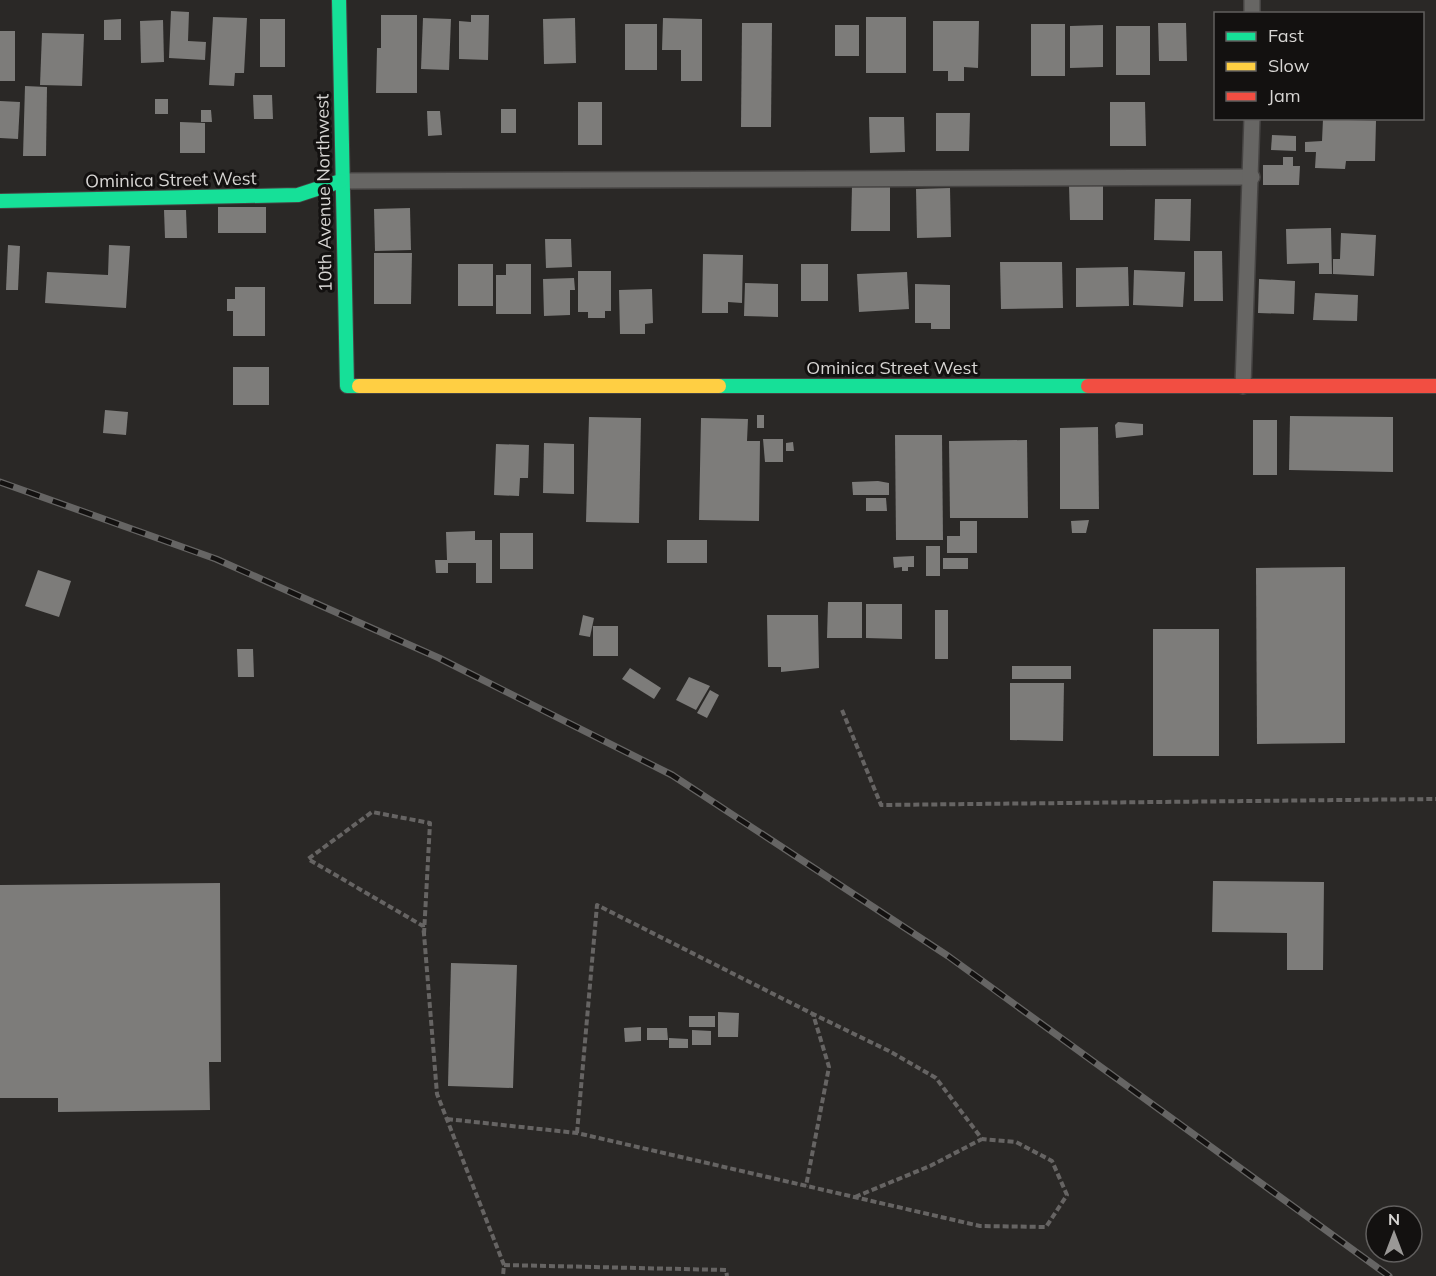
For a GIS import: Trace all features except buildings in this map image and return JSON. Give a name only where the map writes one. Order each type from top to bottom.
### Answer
[{"type":"street","name":"10th Avenue Northwest","points":[[339,0],[347,386]]},
{"type":"street","name":"Ominica Street West","points":[[0,201],[298,195],[341,181]]},
{"type":"street","name":"Ominica Street West","points":[[347,386],[1436,386]]},
{"type":"lane","points":[[1243,386],[1252,177],[1252,120]]},
{"type":"lane","points":[[341,181],[1252,177]]},
{"type":"path","points":[[842,710],[881,805],[1436,799]]},
{"type":"path","points":[[424,934],[430,823],[372,812],[308,859],[423,926],[437,1094],[504,1265],[503,1276]]},
{"type":"path","points":[[577,1133],[597,905],[889,1051],[936,1078],[982,1139]]},
{"type":"path","points":[[806,1186],[829,1067],[813,1014]]},
{"type":"path","points":[[447,1119],[577,1133],[980,1226],[1046,1227],[1066,1195],[1052,1161],[1016,1142],[982,1139],[930,1166],[855,1197]]},
{"type":"path","points":[[504,1265],[726,1270],[727,1276]]},
{"type":"railway","points":[[0,482],[216,559],[439,658],[672,775],[948,956],[1389,1276]]},
{"type":"traffic: fast","points":[[339,0],[347,386],[359,386]]},
{"type":"traffic: fast","points":[[0,201],[298,195],[341,181]]},
{"type":"traffic: fast","points":[[719,386],[1088,386]]},
{"type":"traffic: slow","points":[[359,386],[719,386]]},
{"type":"traffic: jam","points":[[1088,386],[1436,386]]}]
